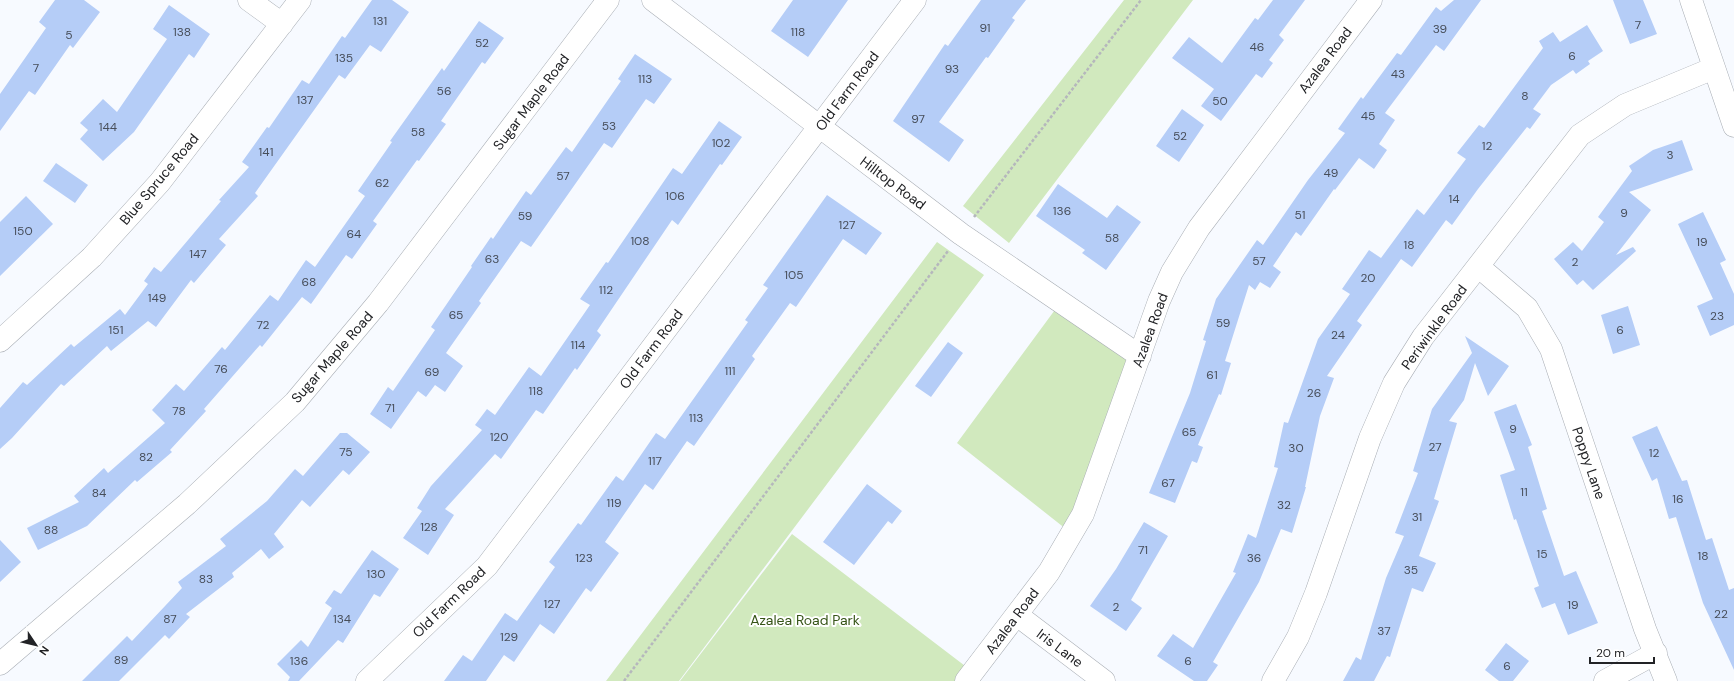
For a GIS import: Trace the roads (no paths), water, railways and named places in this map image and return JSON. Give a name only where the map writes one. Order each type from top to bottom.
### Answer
[{"type":"street","points":[[248,0],[282,24]]},
{"type":"street","name":"Blue Spruce Road","points":[[0,341],[92,256],[160,182],[300,0]]},
{"type":"street","name":"Sugar Maple Road","points":[[0,664],[187,504],[295,402],[378,303],[608,0]]},
{"type":"street","name":"Hilltop Road","points":[[653,0],[961,234],[1140,356]]},
{"type":"street","name":"Old Farm Road","points":[[367,681],[487,566],[915,0]]},
{"type":"street","name":"Azalea Road","points":[[966,681],[1049,572],[1083,514],[1162,295],[1172,272],[1199,228],[1371,0]]},
{"type":"street","points":[[1691,0],[1734,126]]},
{"type":"street","name":"Periwinkle Road","points":[[1273,681],[1298,637],[1316,593],[1370,438],[1394,383],[1423,337],[1580,136],[1625,105],[1714,68]]},
{"type":"street","name":"Poppy Lane","points":[[1479,266],[1527,308],[1551,349],[1645,629],[1656,653],[1666,681]]},
{"type":"street","name":"Iris Lane","points":[[1016,615],[1104,681]]},
{"type":"street","points":[[1605,681],[1656,653]]},
{"type":"park label","name":"Azalea Road Park","points":[[805,620]]}]
